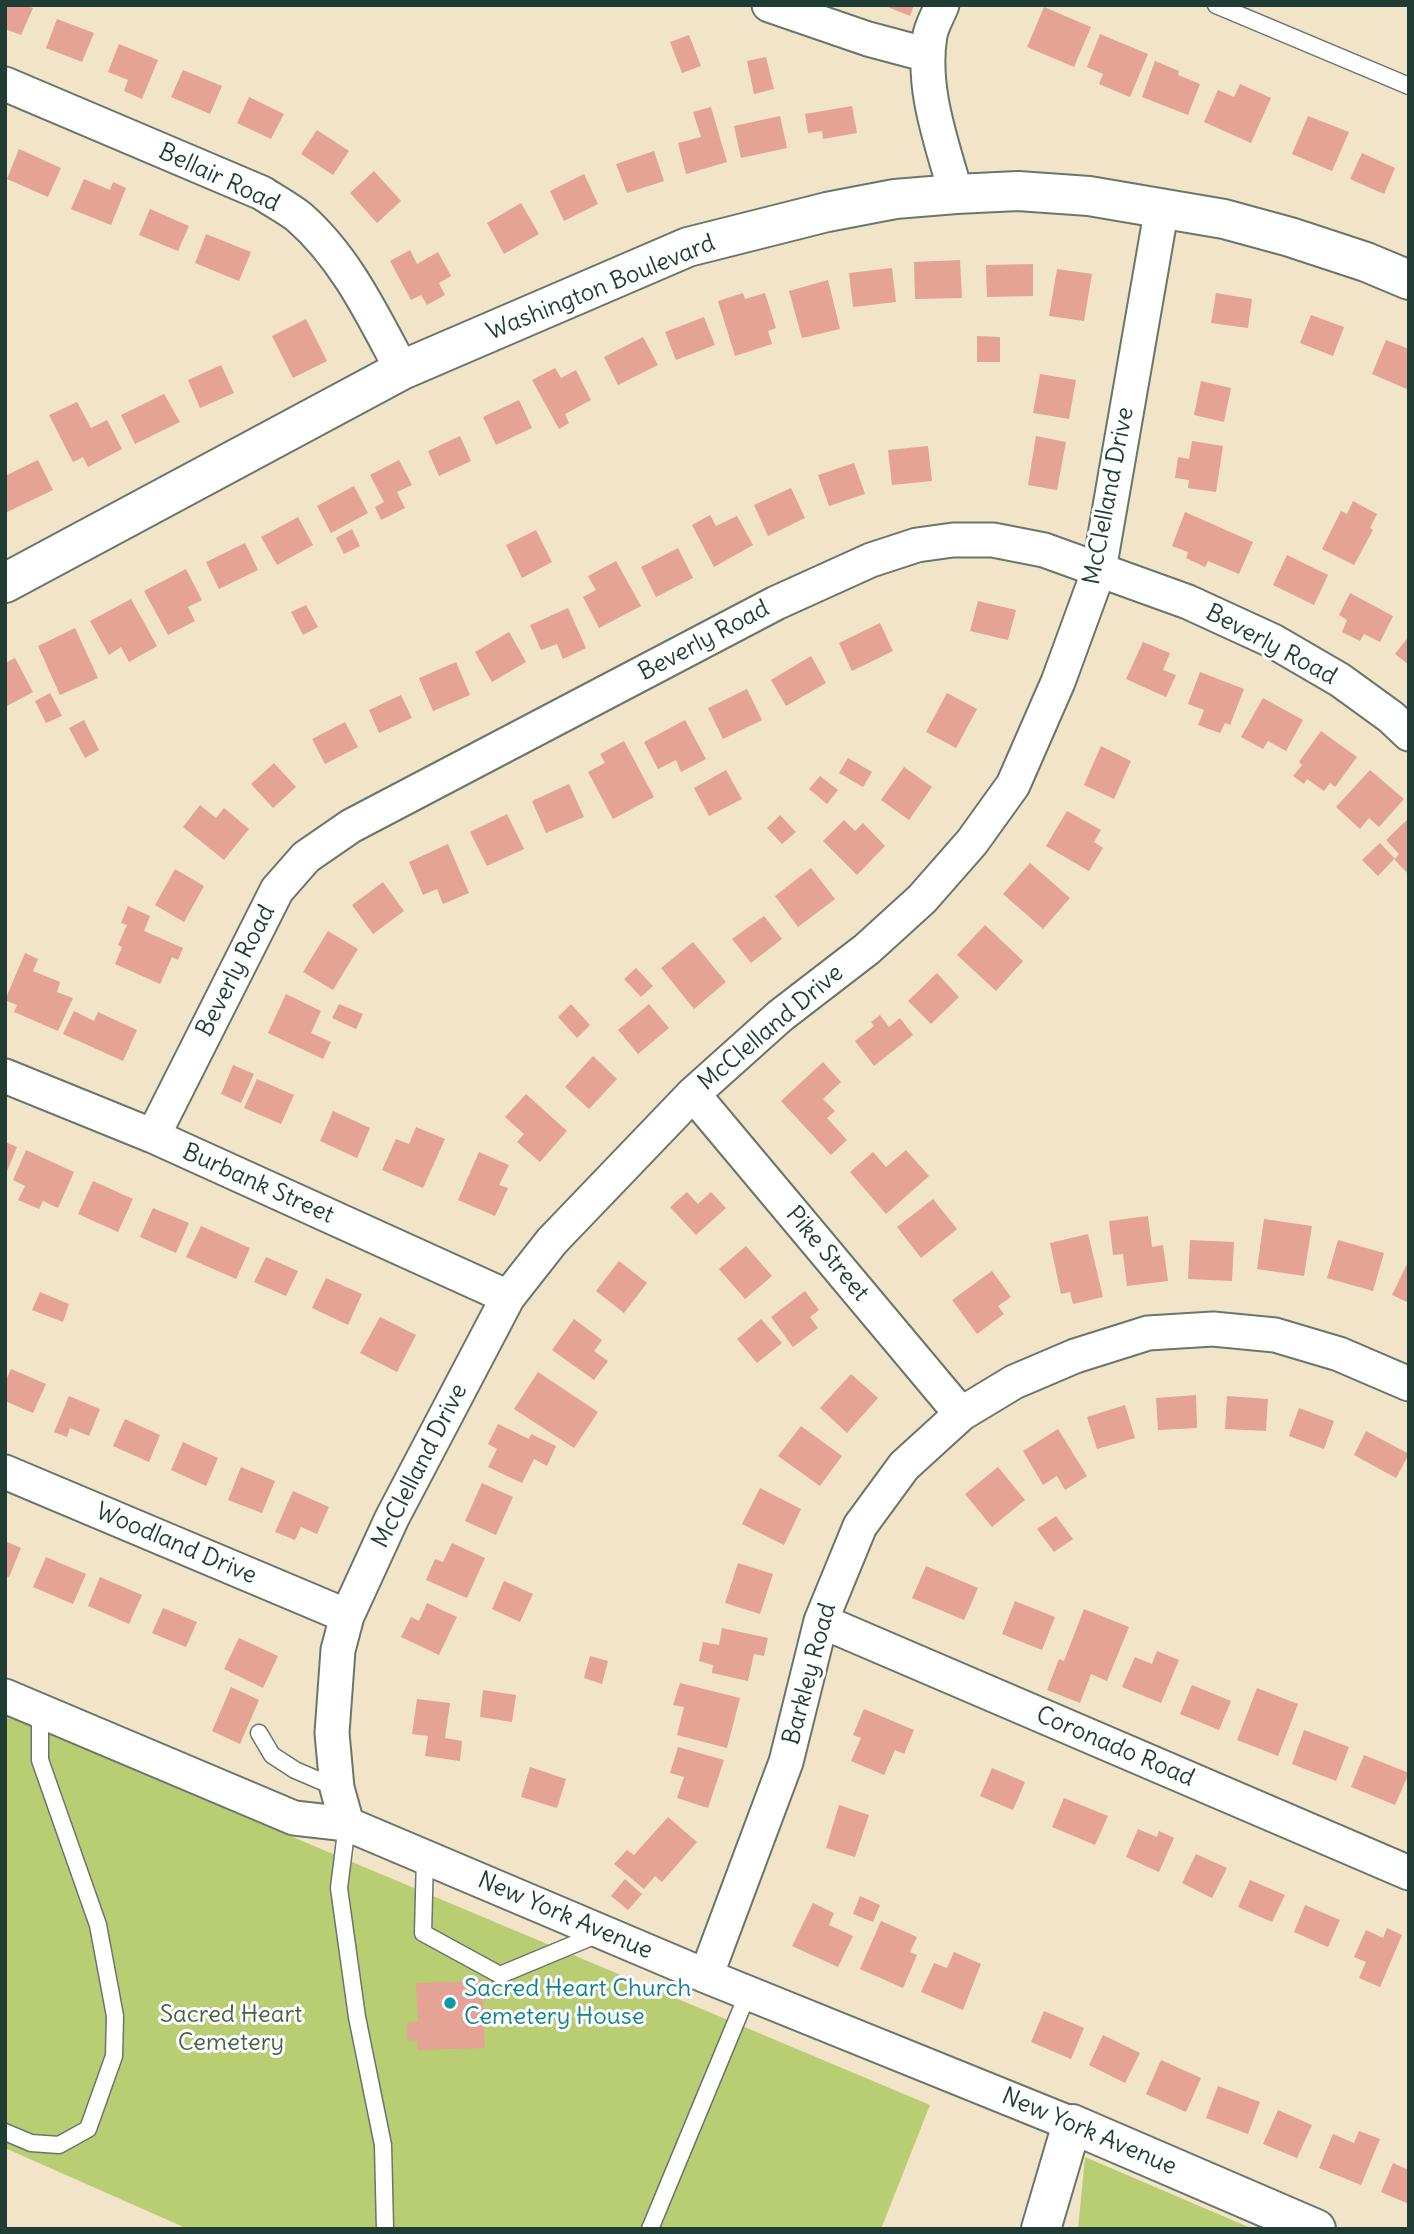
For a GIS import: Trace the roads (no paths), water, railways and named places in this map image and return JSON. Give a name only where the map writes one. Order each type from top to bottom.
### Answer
[{"type":"street","points":[[769,5],[868,39],[928,55]]},
{"type":"street","points":[[942,5],[930,33],[927,69],[931,102],[956,194]]},
{"type":"street","name":"Bellair Road","points":[[5,84],[262,193],[298,216],[330,251],[359,291],[402,370]]},
{"type":"street","name":"Washington Boulevard","points":[[5,583],[402,370],[688,247],[827,212],[895,199],[956,194],[1018,191],[1089,196],[1224,219],[1366,262],[1409,281]]},
{"type":"street","name":"McClelland Drive","points":[[347,1824],[337,1788],[332,1733],[338,1650],[347,1616],[392,1518],[508,1297],[552,1241],[692,1094],[780,1016],[867,949],[922,899],[972,842],[1013,785],[1058,682],[1099,570],[1162,207]]},
{"type":"street","name":"Beverly Road","points":[[152,1136],[276,890],[306,857],[351,826],[776,603],[871,560],[917,545],[953,540],[993,540],[1044,550],[1188,602],[1273,641],[1340,680],[1409,733]]},
{"type":"street","name":"Burbank Street","points":[[5,1076],[152,1136],[508,1297]]},
{"type":"street","name":"Pike Street","points":[[692,1094],[961,1414]]},
{"type":"street","name":"Barkley Road","points":[[706,1976],[786,1762],[821,1621],[860,1526],[904,1466],[961,1414],[1014,1382],[1074,1356],[1148,1333],[1213,1329],[1275,1335],[1339,1354],[1409,1384]]},
{"type":"street","name":"Woodland Drive","points":[[5,1472],[347,1616]]},
{"type":"street","name":"Coronado Road","points":[[821,1621],[1409,1873]]},
{"type":"street","name":"New York Avenue","points":[[5,1696],[294,1818],[347,1824],[706,1976],[1072,2124],[1316,2229]]},
{"type":"street","points":[[1046,2227],[1072,2124]]},
{"type":"lane","points":[[1216,5],[1409,86]]},
{"type":"lane","points":[[5,2132],[31,2143],[59,2145],[88,2129],[114,2056],[115,2016],[98,1925],[40,1760],[40,1710]]},
{"type":"lane","points":[[259,1732],[272,1755],[295,1770],[337,1788]]},
{"type":"lane","points":[[347,1824],[339,1888],[357,2017],[383,2145],[385,2229]]},
{"type":"lane","points":[[425,1857],[423,1933],[500,1975],[602,1932]]},
{"type":"lane","points":[[650,2229],[748,1993]]},
{"type":"place","name":"Sacred Heart Church Cemetery House","points":[[450,2003]]},
{"type":"park label","name":"Sacred Heart Cemetery","points":[[231,2029]]}]
